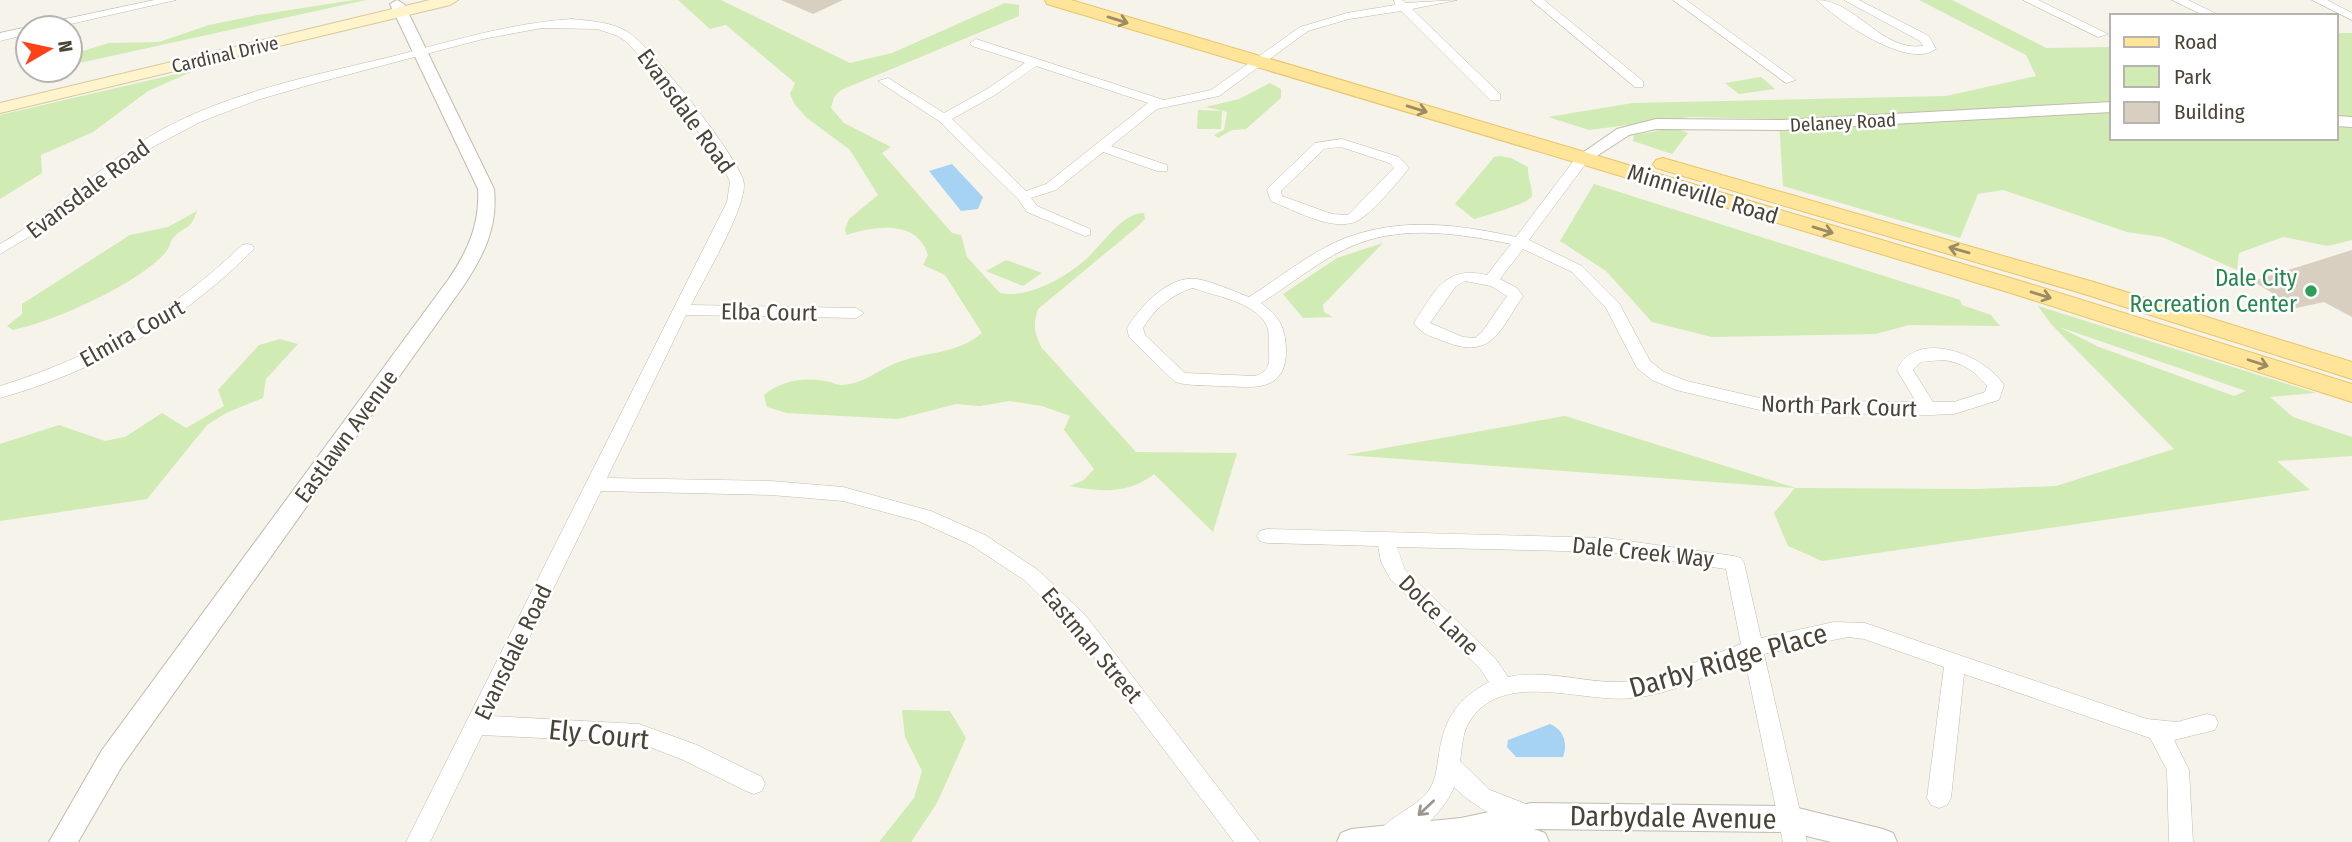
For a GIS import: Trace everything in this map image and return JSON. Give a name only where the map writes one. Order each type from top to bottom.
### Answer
[{"type":"main road","name":"Cardinal Drive","points":[[0,97],[404,6],[450,0]]},
{"type":"main road","name":"Minnieville Road","points":[[1053,0],[1265,55],[1591,151],[2089,288],[2352,371]]},
{"type":"main road","name":"Minnieville Road","points":[[1106,0],[1265,55]]},
{"type":"main road","name":"Cardinal Drive","points":[[0,107],[404,6]]},
{"type":"main road","name":"Minnieville Road","points":[[1591,151],[2352,393]]},
{"type":"street","points":[[84,18],[170,0]]},
{"type":"street","points":[[976,43],[1160,103],[1211,95],[1304,29],[1322,22],[1400,4],[1451,0]]},
{"type":"street","points":[[1537,0],[1639,84]]},
{"type":"street","points":[[1679,0],[1790,80]]},
{"type":"street","points":[[1823,0],[1895,47],[1917,52],[1930,49],[1925,39],[1850,0]]},
{"type":"street","points":[[2029,0],[2102,34]]},
{"type":"street","points":[[2178,0],[2210,14]]},
{"type":"street","points":[[2318,0],[2352,17]]},
{"type":"street","points":[[1400,4],[1495,97]]},
{"type":"street","name":"Eastlawn Avenue","points":[[63,842],[112,758],[455,284],[480,244],[489,207],[486,189],[420,54],[404,6]]},
{"type":"street","name":"Evansdale Road","points":[[0,250],[59,214],[126,158],[196,118],[273,90],[510,31],[558,24],[595,24],[632,39],[729,163],[737,181],[734,202],[418,842]]},
{"type":"street","points":[[944,118],[991,92],[1034,62]]},
{"type":"street","points":[[884,81],[944,118],[1023,196],[1031,209],[1085,232]]},
{"type":"street","points":[[1023,196],[1051,187],[1160,103]]},
{"type":"street","name":"Delaney Road","points":[[1591,151],[1623,132],[1656,124],[1782,125],[2110,107]]},
{"type":"street","points":[[1350,219],[1402,170],[1399,163],[1342,144],[1331,143],[1320,146],[1274,190],[1280,201],[1330,218],[1350,219],[1366,236]]},
{"type":"street","points":[[1101,147],[1163,168]]},
{"type":"street","points":[[1490,282],[1591,151]]},
{"type":"street","name":"North Park Court","points":[[1251,303],[1338,247],[1366,236],[1410,229],[1447,228],[1520,242],[1560,259],[1591,281],[1614,306],[1643,364],[1669,381],[1735,401],[1768,406],[1929,409],[1954,408],[1993,396],[1996,385],[1979,366],[1958,355],[1936,353],[1913,359],[1905,366],[1906,374],[1929,409]]},
{"type":"street","name":"Elmira Court","points":[[0,392],[93,358],[149,329],[199,295],[247,247]]},
{"type":"street","points":[[1469,276],[1490,282],[1511,290],[1515,296],[1484,340],[1466,344],[1423,326],[1423,319],[1454,280],[1469,276]]},
{"type":"street","points":[[1181,285],[1206,285],[1251,303],[1266,312],[1277,332],[1276,372],[1262,381],[1181,378],[1135,333],[1139,320],[1181,285]]},
{"type":"street","name":"Elba Court","points":[[682,310],[856,313]]},
{"type":"street","name":"Eastman Street","points":[[597,484],[771,488],[843,494],[924,516],[978,540],[1031,575],[1079,622],[1248,842]]},
{"type":"street","name":"Dale Creek Way","points":[[1267,536],[1607,545],[1734,563],[1792,830]]},
{"type":"street","name":"Dolce Lane","points":[[1386,538],[1391,562],[1398,575],[1488,664],[1503,686]]},
{"type":"street","name":"Darby Ridge Place","points":[[1386,838],[1422,813],[1438,796],[1449,764],[1450,740],[1458,719],[1480,697],[1503,686],[1537,684],[1599,692],[1624,691],[1699,670],[1753,648],[1844,628],[1865,631],[2158,731],[2177,731],[2207,723]]},
{"type":"street","points":[[1939,798],[1955,662]]},
{"type":"street","name":"Ely Court","points":[[477,725],[608,730],[639,734],[689,752],[754,784]]},
{"type":"street","points":[[2158,731],[2179,770],[2181,842]]},
{"type":"street","points":[[1449,764],[1477,795],[1533,829]]},
{"type":"street","name":"Darbydale Avenue","points":[[1351,842],[1533,829],[1792,830],[1882,842]]},
{"type":"green space","points":[[366,0],[84,62],[84,51],[109,43],[159,42],[209,25],[258,15]]},
{"type":"green space","points":[[678,0],[721,0],[850,63],[892,53],[1005,3],[1019,5],[1019,16],[841,90],[834,97],[831,108],[844,123],[891,147],[882,153],[952,233],[961,235],[967,257],[1000,293],[1033,290],[1067,274],[1085,260],[1120,224],[1136,214],[1144,213],[1145,219],[1137,227],[1038,309],[1036,333],[1042,348],[1136,452],[1237,453],[1213,532],[1154,474],[1135,485],[1114,490],[1070,486],[1084,480],[1094,469],[1064,430],[1070,416],[1042,406],[1009,401],[980,406],[956,404],[898,419],[787,413],[767,407],[764,395],[785,383],[809,380],[841,385],[856,383],[896,363],[951,349],[982,333],[945,275],[923,265],[928,255],[923,243],[915,235],[905,230],[882,228],[846,235],[849,219],[878,195],[850,150],[807,118],[795,105],[790,94],[795,83],[726,25],[710,29]]},
{"type":"green space","points":[[1919,0],[1952,0],[2046,48],[2110,47],[2110,140],[2338,140],[2338,33],[2352,33],[2352,240],[2328,246],[2283,237],[2239,253],[2237,270],[2162,237],[2127,232],[2003,190],[1978,194],[1960,238],[1783,186],[1779,119],[1690,117],[1589,130],[1548,117],[1633,103],[1946,96],[2036,76],[2026,55]]},
{"type":"green space","points":[[198,69],[148,91],[93,132],[41,155],[42,173],[0,199],[0,115]]},
{"type":"green space","points":[[1761,77],[1775,89],[1739,94],[1725,83]]},
{"type":"green space","points":[[1270,83],[1281,89],[1281,98],[1246,129],[1232,130],[1218,138],[1214,135],[1224,130],[1227,112],[1206,107],[1239,99]]},
{"type":"green space","points":[[1198,110],[1222,111],[1221,129],[1197,129]]},
{"type":"green space","points":[[1675,128],[1688,133],[1672,154],[1633,141],[1634,135]]},
{"type":"green space","points":[[1494,157],[1511,158],[1528,167],[1532,196],[1515,206],[1474,219],[1455,204]]},
{"type":"green space","points":[[1594,184],[1960,300],[1962,305],[1991,315],[2000,326],[1909,325],[1876,334],[1712,337],[1652,322],[1606,271],[1560,241]]},
{"type":"green space","points":[[197,211],[189,226],[173,238],[166,252],[136,276],[95,300],[51,319],[13,330],[7,326],[22,314],[22,304],[130,235],[168,227]]},
{"type":"green space","points":[[1383,243],[1323,305],[1324,312],[1333,317],[1303,318],[1283,294],[1337,258]]},
{"type":"green space","points":[[1006,260],[1042,273],[1023,286],[986,271]]},
{"type":"green space","points":[[2038,306],[2316,393],[2270,397],[2293,417],[2352,437],[2352,456],[2277,461],[2310,490],[1822,561],[1788,546],[1774,513],[1795,488],[1346,455],[1565,416],[1796,488],[1974,489],[2056,486],[2174,449],[2051,324]],"holes":[[[2059,327],[2246,391],[2234,396],[2099,347]]]},
{"type":"green space","points":[[280,339],[298,344],[266,379],[263,398],[226,413],[207,425],[147,499],[0,521],[0,444],[59,425],[105,441],[125,437],[162,413],[186,428],[224,406],[218,390],[259,345]]},
{"type":"green space","points":[[902,710],[950,711],[966,738],[937,803],[911,842],[879,842],[914,798],[922,771],[905,737]]},
{"type":"water","points":[[952,164],[983,197],[978,209],[961,211],[929,171]]},
{"type":"water","points":[[1550,724],[1559,730],[1564,738],[1563,757],[1516,757],[1507,747],[1508,740]]},
{"type":"building","points":[[781,0],[843,0],[813,14]]},
{"type":"building","name":"Dale City Recreation Center","points":[[2352,250],[2352,317],[2324,302],[2296,308],[2253,281]]},
{"type":"place","name":"Dale City Recreation Center","points":[[2311,291]]}]
